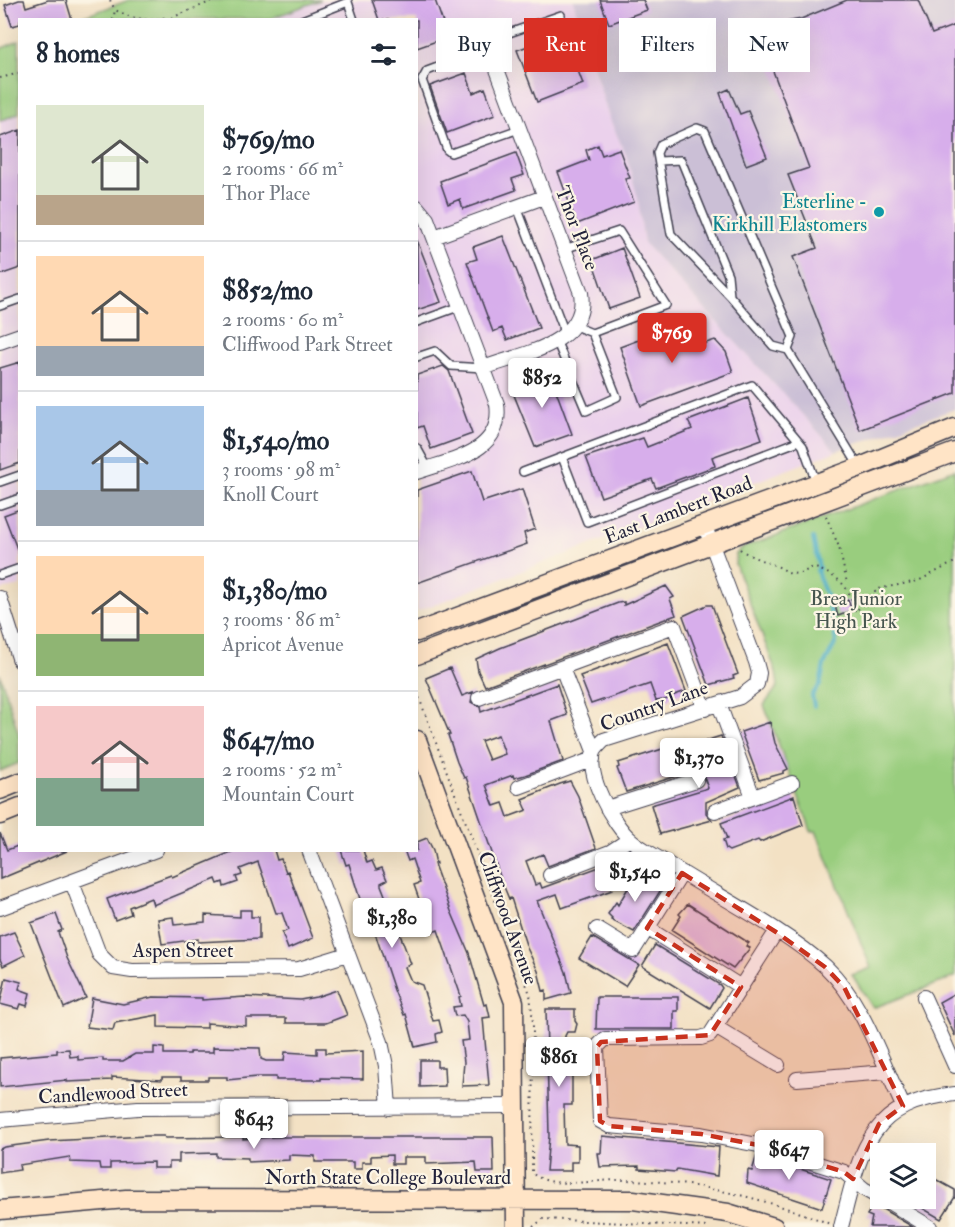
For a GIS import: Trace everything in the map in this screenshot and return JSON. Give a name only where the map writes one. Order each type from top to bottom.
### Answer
[{"type":"main road","name":"East Lambert Road","points":[[418,632],[860,467],[955,428]]},
{"type":"main road","points":[[418,655],[955,452]]},
{"type":"main road","points":[[860,467],[868,486]]},
{"type":"main road","name":"Cliffwood Avenue","points":[[418,747],[511,988],[516,1016],[516,1227]]},
{"type":"main road","points":[[0,790],[18,783]]},
{"type":"main road","points":[[0,814],[18,808]]},
{"type":"main road","name":"North State College Boulevard","points":[[0,1210],[126,1199],[633,1200],[685,1205],[728,1213],[774,1227]]},
{"type":"street","name":"Thor Place","points":[[498,72],[582,301],[583,308],[575,326]]},
{"type":"street","points":[[434,237],[544,197]]},
{"type":"street","points":[[418,208],[427,219],[461,306],[497,404],[499,418],[494,434],[485,444],[472,452],[422,470]]},
{"type":"street","points":[[483,368],[559,339],[575,326]]},
{"type":"street","points":[[0,342],[18,339]]},
{"type":"street","name":"Country Lane","points":[[704,524],[759,673],[757,684],[750,692],[712,706],[604,740],[594,755],[597,788],[607,808],[630,839],[776,932],[825,967],[844,987],[858,1009],[903,1106]]},
{"type":"street","points":[[0,598],[18,654]]},
{"type":"street","points":[[479,698],[674,626],[753,797]]},
{"type":"street","points":[[519,787],[594,755],[562,668]]},
{"type":"street","points":[[607,808],[696,780]]},
{"type":"street","points":[[715,811],[792,783]]},
{"type":"street","points":[[550,875],[610,852],[630,839]]},
{"type":"street","points":[[0,908],[151,852]]},
{"type":"street","points":[[310,852],[381,1042],[386,1066],[389,1108]]},
{"type":"street","points":[[597,930],[633,951],[682,873]]},
{"type":"street","name":"Aspen Street","points":[[72,882],[99,954],[113,968],[132,970],[299,969],[348,954]]},
{"type":"street","points":[[647,928],[741,987]]},
{"type":"street","points":[[776,932],[717,1028],[710,1035],[701,1038],[605,1039],[597,1047],[600,1121],[609,1126],[701,1134],[758,1145],[844,1172],[870,1191]]},
{"type":"street","points":[[924,997],[955,1066]]},
{"type":"street","points":[[717,1028],[778,1065]]},
{"type":"street","points":[[797,1079],[887,1072]]},
{"type":"street","points":[[839,1227],[853,1179],[868,1140],[879,1124],[903,1106],[935,1096],[955,1094]]},
{"type":"street","name":"Candlewood Street","points":[[0,1120],[138,1108],[515,1106]]},
{"type":"street","points":[[900,1209],[930,1227]]},
{"type":"lane","points":[[307,18],[348,2],[353,18]]},
{"type":"lane","points":[[512,32],[561,15]]},
{"type":"lane","points":[[436,68],[427,71],[422,80],[451,153],[519,129]]},
{"type":"lane","points":[[788,350],[793,337],[705,131],[697,128],[661,144],[657,153],[671,234],[730,296],[773,346],[788,350],[860,467]]},
{"type":"lane","points":[[659,161],[681,160],[728,275],[730,296]]},
{"type":"lane","points":[[517,207],[559,316],[559,339],[585,411],[617,397],[592,333]]},
{"type":"lane","points":[[564,249],[619,231],[666,305],[592,333],[575,326]]},
{"type":"lane","points":[[0,306],[18,300]]},
{"type":"lane","points":[[418,322],[461,306]]},
{"type":"lane","points":[[418,357],[435,351],[452,366],[483,368]]},
{"type":"lane","points":[[522,472],[752,385],[799,441],[816,482]]},
{"type":"lane","points":[[562,457],[587,522],[799,441]]},
{"type":"lane","points":[[418,452],[422,470]]},
{"type":"lane","points":[[0,482],[18,476]]},
{"type":"lane","points":[[0,506],[18,499]]},
{"type":"lane","points":[[0,575],[18,569]]},
{"type":"path","points":[[110,0],[115,10],[113,18]]},
{"type":"path","points":[[170,18],[215,0]]},
{"type":"path","points":[[115,10],[137,18]]},
{"type":"path","points":[[160,18],[176,15]]},
{"type":"path","points":[[0,78],[18,74]]},
{"type":"path","points":[[826,516],[839,548],[846,585],[855,612],[878,589],[918,581],[955,562]]},
{"type":"path","points":[[739,548],[759,561],[780,566],[790,574],[802,573],[813,567],[846,585]]},
{"type":"path","points":[[418,695],[530,994],[533,1043],[532,1173],[538,1177],[556,1181],[619,1180],[693,1186],[746,1197],[839,1227]]},
{"type":"path","points":[[533,1227],[543,1219],[708,1227]]},
{"type":"highlighted area","points":[[682,873],[776,932],[825,967],[844,987],[903,1106],[879,1124],[853,1179],[844,1172],[758,1145],[701,1134],[609,1126],[600,1121],[597,1047],[601,1042],[710,1035],[741,987],[647,928]]},
{"type":"shaded area","points":[[321,0],[573,0],[579,18],[524,18],[524,72],[595,72],[609,117],[626,155],[638,198],[644,243],[836,451],[418,611],[418,18],[274,18]]},
{"type":"shaded area","points":[[573,0],[955,0],[955,409],[836,451],[644,243],[638,198],[626,155],[609,117],[595,72],[607,72],[607,18],[579,18]]},
{"type":"shaded area","points":[[18,113],[18,586],[0,590],[0,121]]},
{"type":"green space","points":[[129,0],[321,0],[272,18],[80,18]]},
{"type":"green space","points":[[18,41],[18,113],[0,121],[0,49]]},
{"type":"green space","name":"Brea Junior High Park","points":[[955,469],[955,977],[873,1008],[852,975],[871,968],[816,831],[811,831],[764,705],[778,686],[776,672],[735,564],[736,554],[742,548]]},
{"type":"green space","points":[[0,674],[18,732],[18,763],[0,771]]},
{"type":"building","points":[[19,0],[24,0],[26,7],[48,0],[66,0],[71,18],[18,18],[18,24],[12,26],[5,5]]},
{"type":"building","points":[[372,0],[435,0],[441,18],[436,18],[436,41],[418,48],[418,18],[378,18]]},
{"type":"building","points":[[600,0],[643,0],[647,10],[619,18],[619,20],[609,24]]},
{"type":"building","name":"Esterline - Kirkhill Elastomers","points":[[847,0],[918,0],[932,34],[955,25],[955,393],[860,430],[793,257],[817,248],[788,175],[809,168],[773,72],[810,72],[810,18],[803,18]]},
{"type":"building","points":[[524,47],[524,68],[517,50]]},
{"type":"building","points":[[525,72],[579,72],[583,84],[537,102]]},
{"type":"building","points":[[466,73],[473,93],[485,88],[495,115],[447,133],[430,86]]},
{"type":"building","points":[[729,89],[740,114],[748,111],[767,157],[746,165],[720,93]]},
{"type":"building","points":[[18,131],[18,269],[0,275],[0,137]]},
{"type":"building","points":[[598,145],[602,155],[619,149],[630,178],[625,179],[634,202],[577,224],[558,172],[589,160],[586,150]]},
{"type":"building","points":[[516,153],[524,175],[512,179],[516,190],[463,209],[460,199],[448,204],[440,181]]},
{"type":"building","points":[[503,236],[539,328],[507,340],[502,328],[493,332],[467,262],[477,259],[473,247]]},
{"type":"building","points":[[418,243],[441,302],[418,310]]},
{"type":"building","points":[[622,248],[640,298],[609,309],[592,260]]},
{"type":"building","points":[[673,327],[675,335],[688,330],[694,347],[715,340],[726,352],[733,372],[641,406],[620,347]]},
{"type":"building","points":[[18,363],[18,464],[0,470],[0,368]]},
{"type":"building","points":[[443,366],[449,371],[472,434],[431,449],[423,426],[418,428],[418,375]]},
{"type":"building","points":[[548,369],[572,434],[535,447],[514,395],[524,390],[520,379]]},
{"type":"building","points":[[748,398],[762,439],[712,457],[715,466],[656,488],[652,479],[601,497],[586,457],[643,438],[647,447],[692,429],[688,421]]},
{"type":"building","points":[[472,471],[482,502],[522,489],[535,529],[524,533],[527,544],[418,583],[418,490]]},
{"type":"building","points":[[18,510],[18,551],[4,515]]},
{"type":"building","points":[[666,586],[674,597],[670,599],[676,615],[485,686],[478,671],[476,659],[618,603],[624,602],[624,605]]},
{"type":"building","points":[[848,600],[852,611],[838,616],[835,606]]},
{"type":"building","points":[[712,605],[738,674],[733,676],[734,678],[709,685],[683,616]]},
{"type":"building","points":[[668,643],[686,691],[669,697],[670,699],[656,701],[650,684],[591,704],[580,676]]},
{"type":"building","points":[[450,668],[462,696],[473,692],[471,702],[480,707],[481,712],[557,684],[567,715],[551,721],[563,761],[525,775],[514,778],[513,775],[486,785],[494,806],[503,803],[508,817],[527,810],[522,799],[570,781],[578,796],[596,848],[548,866],[543,854],[526,861],[535,885],[540,883],[542,888],[602,866],[612,890],[562,908],[557,894],[537,901],[566,972],[571,993],[546,1000],[546,990],[543,991],[538,971],[527,948],[511,898],[509,899],[502,882],[466,777],[464,778],[457,762],[448,735],[450,735],[426,678]],"holes":[[[498,735],[505,754],[489,760],[481,741]]]},
{"type":"building","points":[[770,722],[775,743],[788,769],[784,773],[759,780],[741,732]]},
{"type":"building","points":[[721,736],[740,787],[706,802],[706,813],[712,820],[660,834],[651,805],[708,788],[692,745]]},
{"type":"building","points":[[672,746],[678,758],[674,759],[680,775],[626,792],[617,768],[618,763]]},
{"type":"building","points":[[794,796],[803,825],[760,842],[758,840],[729,851],[726,849],[723,840],[727,839],[721,823]]},
{"type":"building","points":[[0,833],[7,850],[18,846],[18,852],[65,852],[0,879]]},
{"type":"building","points":[[427,838],[433,850],[436,864],[434,864],[469,953],[484,1005],[487,1004],[490,1017],[483,1018],[489,1085],[462,1086],[464,1062],[461,1041],[469,1040],[467,1022],[463,1015],[455,1016],[453,1007],[461,1006],[459,997],[461,996],[438,930],[433,932],[431,927],[424,929],[420,918],[425,916],[414,885],[420,883],[412,859],[408,861],[405,852],[418,852],[418,842]]},
{"type":"building","points":[[231,852],[275,852],[277,860],[281,859],[286,872],[288,871],[313,938],[288,949],[282,933],[288,930],[282,913],[276,913],[258,862],[240,869],[242,875],[236,877],[238,882],[224,887],[223,882],[218,884],[216,879],[153,905],[151,898],[129,907],[131,914],[115,920],[107,899],[171,875],[172,877]]},
{"type":"building","points":[[342,852],[364,852],[367,863],[372,861],[376,870],[382,868],[387,880],[381,885],[388,903],[382,905],[388,924],[395,921],[411,964],[405,967],[411,981],[422,985],[433,1021],[439,1020],[442,1032],[436,1034],[437,1042],[415,1047],[406,1014],[404,1015],[394,990],[372,924],[364,912],[349,864],[346,865]]},
{"type":"building","points":[[637,873],[662,888],[634,932],[611,920],[608,914],[616,902],[618,905]]},
{"type":"building","points":[[688,904],[749,943],[746,946],[750,948],[733,969],[672,930],[681,916],[679,914]]},
{"type":"building","points":[[240,910],[251,910],[251,917],[259,917],[259,939],[198,942],[198,939],[162,944],[158,919],[173,917],[174,925],[205,922],[205,915],[240,917]]},
{"type":"building","points":[[56,914],[62,930],[58,932],[67,958],[86,998],[64,1008],[31,923]]},
{"type":"building","points":[[14,932],[25,955],[3,966],[0,959],[0,937]]},
{"type":"building","points":[[592,937],[639,965],[625,986],[579,958]]},
{"type":"building","points":[[655,945],[720,985],[722,988],[710,1008],[642,966]]},
{"type":"building","points":[[6,978],[21,982],[19,989],[30,993],[27,1006],[21,1004],[19,1009],[0,1004]]},
{"type":"building","points":[[337,990],[347,1015],[326,1023],[286,1023],[286,1018],[246,1018],[246,1026],[207,1023],[207,1028],[158,1027],[158,1015],[115,1023],[113,1030],[87,1027],[92,998],[123,1004],[153,997],[202,998],[202,1000],[245,997],[300,1000]]},
{"type":"building","points":[[955,993],[955,1036],[939,1002]]},
{"type":"building","points":[[597,997],[678,997],[678,1011],[674,1011],[674,1029],[596,1029]]},
{"type":"building","points":[[546,1009],[575,1009],[577,1024],[575,1032],[567,1032],[565,1036],[565,1055],[570,1054],[572,1105],[564,1105],[565,1144],[578,1145],[578,1162],[571,1162],[571,1171],[546,1171],[549,1136]]},
{"type":"building","points":[[154,1047],[164,1048],[164,1054],[213,1052],[213,1047],[260,1048],[261,1059],[266,1061],[284,1061],[285,1052],[317,1054],[317,1048],[326,1048],[326,1053],[363,1051],[363,1079],[276,1080],[276,1077],[257,1077],[227,1080],[227,1077],[208,1077],[208,1080],[181,1080],[181,1077],[162,1077],[162,1080],[112,1077],[112,1080],[67,1082],[67,1080],[0,1087],[0,1058],[57,1053],[57,1050],[69,1049],[70,1057],[78,1056],[78,1060],[103,1058],[103,1061],[123,1061],[135,1054],[154,1054]]},
{"type":"building","points":[[420,1060],[437,1060],[437,1067],[444,1067],[445,1086],[420,1087]]},
{"type":"building","points":[[164,1136],[165,1138],[243,1137],[243,1139],[493,1137],[494,1172],[477,1172],[476,1162],[426,1164],[426,1157],[403,1157],[403,1164],[392,1164],[392,1155],[371,1156],[371,1162],[362,1162],[362,1169],[353,1169],[353,1162],[315,1162],[315,1156],[289,1155],[289,1160],[248,1162],[248,1158],[216,1157],[216,1153],[179,1154],[179,1162],[169,1162],[169,1168],[153,1168],[153,1162],[110,1163],[110,1169],[100,1169],[99,1163],[70,1162],[69,1157],[19,1165],[20,1170],[0,1173],[0,1149],[4,1147],[49,1141]]},
{"type":"building","points":[[602,1136],[719,1147],[717,1176],[677,1169],[676,1172],[639,1169],[639,1166],[600,1167],[598,1153],[601,1153]]},
{"type":"building","points":[[757,1155],[831,1179],[822,1208],[747,1183],[748,1170],[752,1171]]},
{"type":"building","points":[[936,1180],[955,1190],[955,1197],[941,1219],[924,1209],[936,1209]]},
{"type":"building","points":[[871,1209],[882,1209],[913,1227],[870,1227],[872,1217],[867,1215]]},
{"type":"waterway","points":[[813,538],[819,568],[817,570],[826,594],[836,642],[824,665],[820,685],[812,695],[814,706]]},
{"type":"place","name":"Esterline - Kirkhill Elastomers","points":[[879,212]]}]
